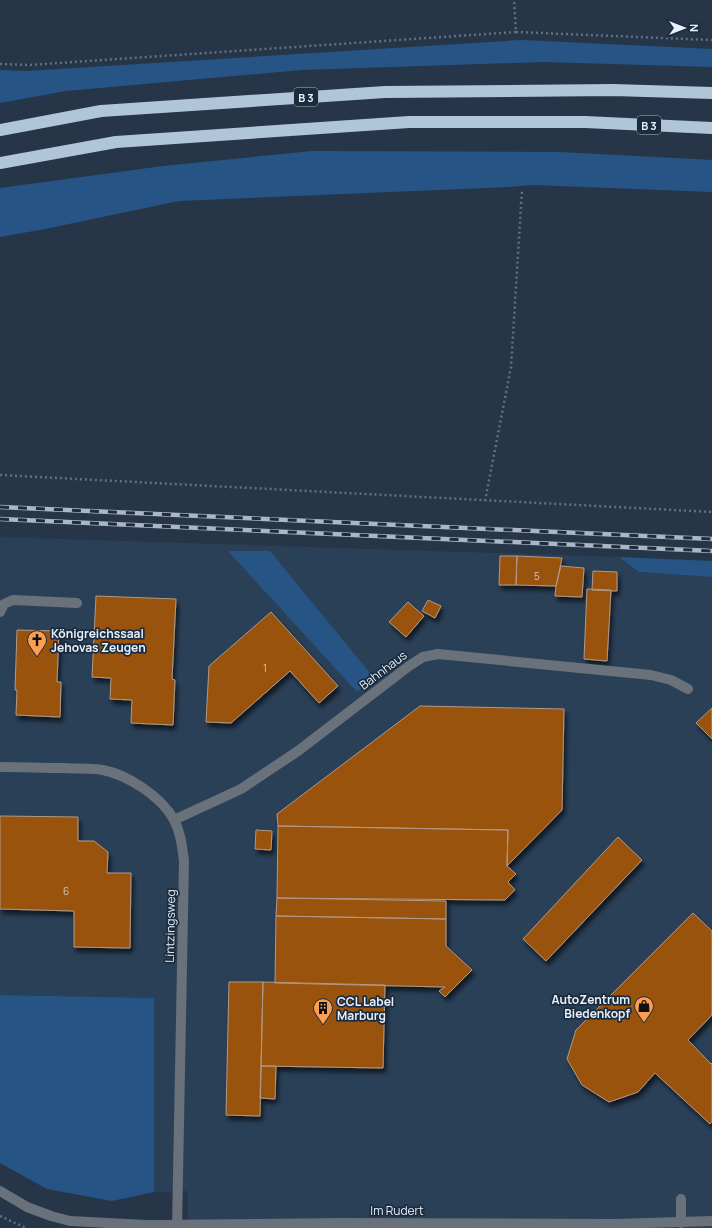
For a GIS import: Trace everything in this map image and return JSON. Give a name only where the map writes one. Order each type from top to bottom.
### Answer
[{"type":"highway","name":"B 3","points":[[0,130],[101,112],[385,92],[613,90],[712,93]]},
{"type":"highway","name":"B 3","points":[[0,163],[116,142],[409,122],[585,122],[712,128]]},
{"type":"street","points":[[0,612],[4,604],[13,600],[77,603]]},
{"type":"street","name":"Bahnhaus","points":[[174,820],[241,789],[298,751],[409,666],[423,657],[438,654],[651,676],[671,680],[688,688]]},
{"type":"street","name":"Lintzingsweg","points":[[0,767],[103,770],[119,775],[138,785],[152,795],[164,807],[174,820],[181,838],[184,861],[178,1227]]},
{"type":"street","points":[[0,1191],[27,1207],[70,1221],[178,1227]]},
{"type":"street","points":[[682,1199],[682,1223]]},
{"type":"street","name":"Im Rudert","points":[[178,1227],[343,1223],[615,1226],[712,1221]]},
{"type":"path","points":[[514,0],[516,32]]},
{"type":"path","points":[[0,64],[29,65],[516,32],[712,40]]},
{"type":"path","points":[[485,501],[511,367],[522,190]]},
{"type":"path","points":[[0,475],[712,512]]},
{"type":"path","points":[[0,1216],[26,1228]]},
{"type":"shaded area","points":[[521,40],[712,49],[712,67],[544,62],[302,70],[66,91],[0,103],[0,70],[27,71]]},
{"type":"shaded area","points":[[312,151],[560,152],[712,160],[712,192],[533,185],[179,201],[0,237],[0,188],[163,166]]},
{"type":"shaded area","points":[[0,537],[619,557],[639,572],[712,577],[712,1228],[188,1228],[188,1191],[154,1192],[154,998],[0,995]]},
{"type":"shaded area","points":[[228,551],[270,551],[374,678],[357,692]]},
{"type":"shaded area","points":[[619,557],[712,561],[712,577],[639,572]]},
{"type":"shaded area","points":[[0,995],[154,998],[154,1192],[112,1201],[47,1189],[0,1163]]},
{"type":"building","points":[[500,556],[517,556],[516,585],[499,585]]},
{"type":"building","points":[[517,556],[562,558],[556,586],[516,585]]},
{"type":"building","points":[[561,566],[584,568],[582,597],[555,596]]},
{"type":"building","points":[[593,571],[617,572],[617,591],[592,590]]},
{"type":"building","points":[[587,589],[611,590],[607,661],[584,659]]},
{"type":"building","points":[[96,596],[176,599],[172,679],[175,680],[173,725],[131,723],[132,700],[110,699],[111,678],[92,677]]},
{"type":"building","points":[[428,600],[441,606],[435,618],[422,611]]},
{"type":"building","points":[[408,602],[424,616],[406,637],[389,622]]},
{"type":"building","points":[[271,612],[338,686],[319,703],[290,671],[231,723],[206,722],[209,666]]},
{"type":"building","name":"Königreichssaal Jehovas Zeugen","points":[[17,630],[59,631],[57,682],[61,682],[60,717],[16,715],[17,690],[15,690]]},
{"type":"building","points":[[420,706],[564,709],[562,810],[507,866],[508,830],[278,826],[277,814]]},
{"type":"building","points":[[712,708],[712,739],[696,723]]},
{"type":"building","points":[[0,816],[78,817],[78,841],[94,841],[108,852],[107,873],[131,873],[130,948],[74,947],[74,911],[0,909]]},
{"type":"building","points":[[278,826],[508,830],[507,866],[516,874],[508,882],[515,890],[505,900],[277,898]]},
{"type":"building","points":[[256,830],[272,831],[271,850],[255,849]]},
{"type":"building","points":[[618,837],[642,860],[546,961],[523,939]]},
{"type":"building","points":[[277,898],[446,901],[446,919],[276,916]]},
{"type":"building","name":"AutoZentrum Biedenkopf","points":[[693,913],[712,931],[712,1015],[688,1040],[711,1064],[712,1063],[712,1122],[710,1124],[655,1073],[638,1092],[609,1102],[582,1085],[567,1059],[576,1030]]},
{"type":"building","points":[[276,916],[446,919],[446,946],[472,970],[445,997],[439,991],[445,987],[275,983]]},
{"type":"building","points":[[229,982],[263,982],[260,1116],[226,1115]]},
{"type":"building","name":"CCL Label Marburg","points":[[263,982],[385,985],[383,1068],[261,1066]]},
{"type":"building","points":[[261,1066],[276,1066],[275,1099],[260,1098]]},
{"type":"railway","points":[[0,507],[712,539]]},
{"type":"railway","points":[[0,519],[712,551]]},
{"type":"place","name":"Königreichssaal Jehovas Zeugen","points":[[37,657]]},
{"type":"place","name":"AutoZentrum Biedenkopf","points":[[644,1023]]},
{"type":"place","name":"CCL Label Marburg","points":[[323,1025]]}]
